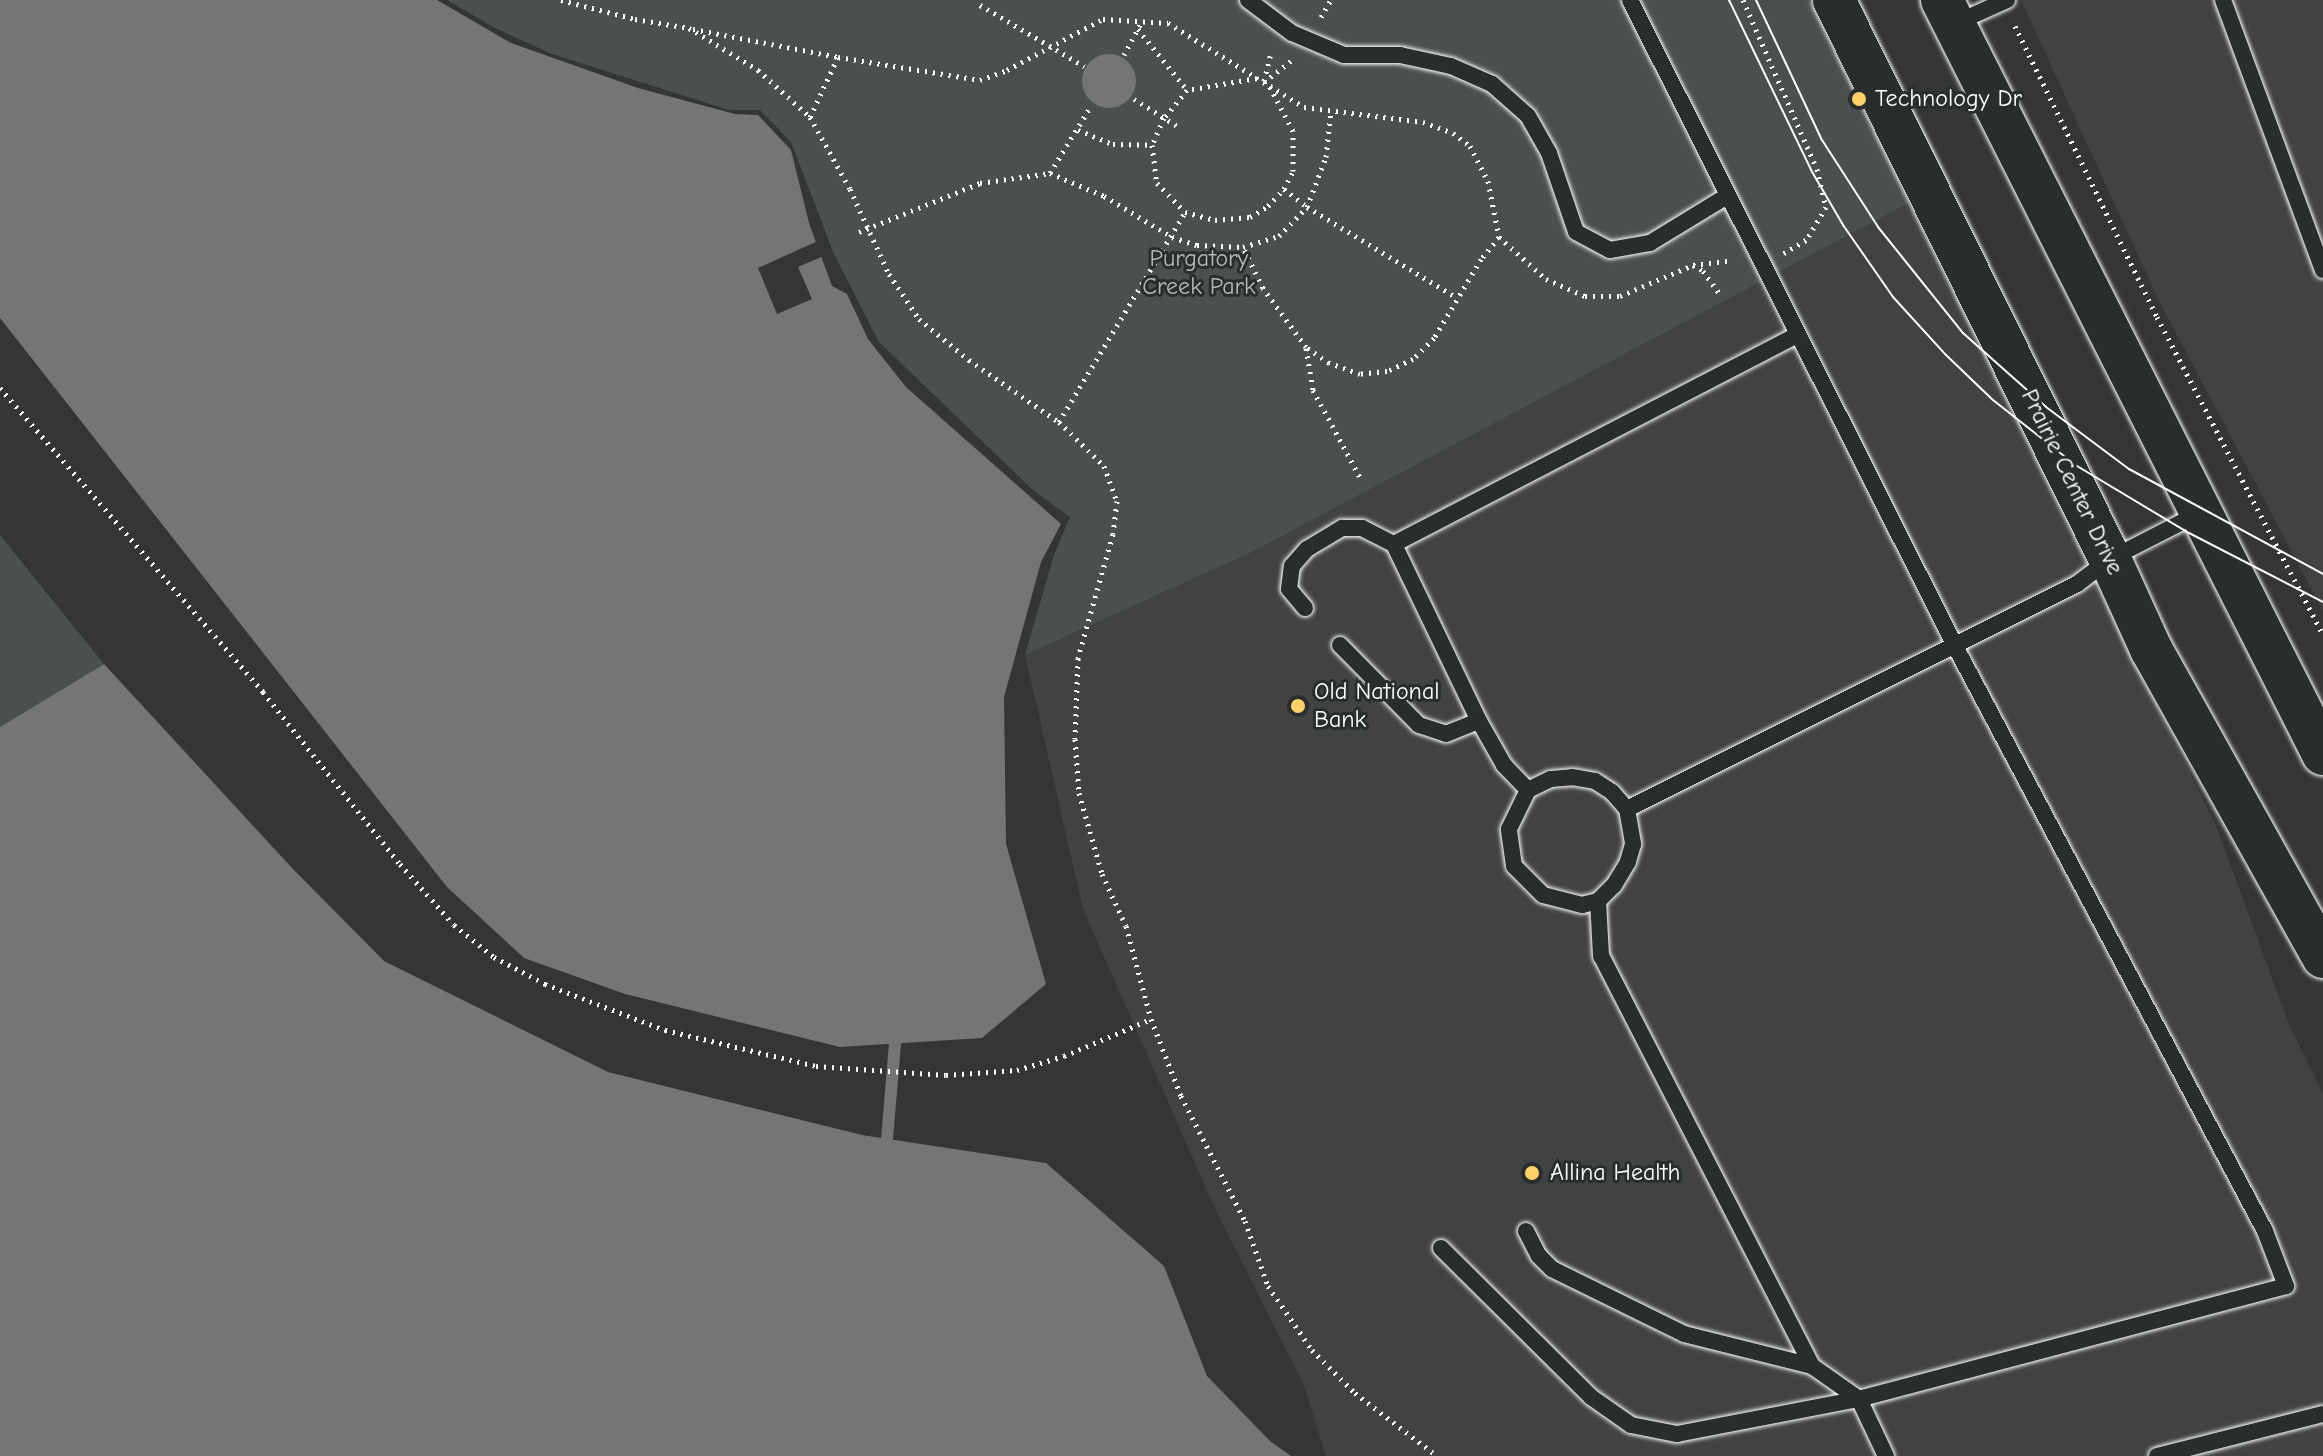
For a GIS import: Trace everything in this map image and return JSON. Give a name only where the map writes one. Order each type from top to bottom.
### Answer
[{"type":"main road","name":"Prairie Center Drive","points":[[1834,0],[2110,559],[2151,649],[2323,957]]},
{"type":"main road","points":[[1948,12],[2323,754]]},
{"type":"lane","points":[[1248,0],[1292,33],[1344,55],[1400,55],[1451,66],[1492,84],[1528,116],[1549,153],[1576,232],[1610,250],[1650,243],[1727,196]]},
{"type":"lane","points":[[1441,1248],[1591,1397],[1631,1425],[1677,1434],[1859,1399],[2286,1286],[2265,1231],[1955,646],[1630,0]]},
{"type":"lane","points":[[2223,0],[2323,270]]},
{"type":"lane","points":[[1948,12],[2005,1]]},
{"type":"lane","points":[[1394,544],[1798,335]]},
{"type":"lane","points":[[1627,809],[2077,584],[2110,559],[2201,512]]},
{"type":"lane","points":[[1305,608],[1289,589],[1292,566],[1307,549],[1342,528],[1362,528],[1394,544],[1479,721],[1504,765],[1528,790]]},
{"type":"lane","points":[[1340,645],[1419,725],[1446,734],[1479,721]]},
{"type":"lane","points":[[1572,777],[1595,781],[1612,792],[1627,809],[1633,844],[1628,862],[1614,885],[1598,901],[1582,905],[1543,895],[1514,866],[1509,829],[1528,790],[1551,779],[1572,777]]},
{"type":"lane","points":[[1598,901],[1601,956],[1812,1366]]},
{"type":"lane","points":[[1526,1231],[1539,1256],[1552,1269],[1684,1334],[1812,1366],[1859,1399],[1886,1456]]},
{"type":"lane","points":[[2157,1456],[2323,1414]]},
{"type":"path","points":[[561,0],[635,19],[928,74],[980,80],[1007,70],[1103,19],[1168,23],[1304,107],[1423,122],[1453,133],[1470,146],[1488,181],[1499,237],[1481,259],[1434,338],[1413,359],[1387,371],[1360,374],[1329,363],[1306,347],[1263,288],[1243,247]]},
{"type":"path","points":[[1318,21],[1331,0]]},
{"type":"path","points":[[1743,0],[1817,169],[1826,207],[1806,240],[1784,253]]},
{"type":"path","points":[[2005,1],[2157,317],[2323,635]]},
{"type":"path","points":[[980,5],[1084,66]]},
{"type":"path","points":[[1124,55],[1142,21]]},
{"type":"path","points":[[689,28],[758,70],[810,117],[869,228],[889,274],[919,319],[969,360],[1059,422],[1104,466],[1117,501],[1113,534],[1078,658],[1075,739],[1079,793],[1102,874],[1126,926],[1151,1019],[1181,1096],[1245,1221],[1268,1286],[1312,1350],[1355,1393],[1437,1456]]},
{"type":"path","points":[[1138,29],[1187,90]]},
{"type":"path","points":[[1272,45],[1263,82],[1293,131],[1293,171],[1284,189],[1268,206],[1250,217],[1215,220],[1185,212],[1157,183],[1152,145],[1164,118],[1187,90],[1263,82],[1296,57]]},
{"type":"path","points":[[810,117],[838,57]]},
{"type":"path","points":[[1134,99],[1179,127]]},
{"type":"path","points":[[1050,173],[1091,106]]},
{"type":"path","points":[[859,232],[980,183],[1050,173],[1104,196],[1172,237],[1197,245],[1243,247],[1279,236],[1307,207],[1326,157],[1331,110]]},
{"type":"path","points":[[1078,130],[1113,144],[1152,145]]},
{"type":"path","points":[[1284,189],[1307,207],[1457,298]]},
{"type":"path","points":[[1059,422],[1185,212]]},
{"type":"path","points":[[1693,265],[1726,261]]},
{"type":"path","points":[[1306,347],[1313,390],[1361,479]]},
{"type":"path","points":[[0,388],[263,692],[400,864],[454,925],[494,957],[558,989],[665,1030],[816,1066],[946,1075],[1017,1070],[1064,1056],[1151,1019]]},
{"type":"shaded area","points":[[0,0],[437,0],[511,43],[638,88],[735,114],[758,115],[791,150],[809,223],[832,286],[847,294],[868,339],[906,387],[1061,524],[1041,562],[1004,697],[1006,844],[1046,984],[982,1038],[840,1047],[625,994],[524,958],[447,887],[0,318]]},
{"type":"shaded area","points":[[2021,0],[2323,0],[2323,611],[2159,301]]},
{"type":"shaded area","points":[[1109,54],[1128,62],[1136,81],[1128,100],[1109,108],[1090,100],[1082,81],[1090,62]]},
{"type":"shaded area","points":[[1909,203],[2217,828],[2290,1027],[2323,1094],[2323,1456],[1326,1456],[1303,1383],[1216,1211],[1083,909],[1025,655],[1250,553]]},
{"type":"shaded area","points":[[104,664],[292,868],[384,961],[608,1072],[862,1135],[1046,1163],[1164,1266],[1207,1376],[1270,1441],[1291,1456],[0,1456],[0,727]]},
{"type":"green space","name":"Purgatory Creek Park","points":[[447,0],[1809,0],[1909,203],[1250,553],[1025,655],[1054,555],[1070,517],[1033,490],[879,342],[834,254],[791,142],[760,110],[729,110],[552,54],[495,28]]},
{"type":"green space","points":[[0,535],[104,664],[0,727]]},
{"type":"pier","points":[[820,240],[826,255],[798,267],[812,299],[777,314],[758,268]]},
{"type":"waterway","points":[[887,1139],[895,1044]]},
{"type":"tram line","points":[[1729,0],[1811,170],[1843,225],[1893,297],[1945,354],[1993,400],[2077,466],[2189,533],[2323,602]]},
{"type":"tram line","points":[[1756,0],[1822,140],[1878,227],[1963,333],[2046,407],[2129,469],[2323,574]]},
{"type":"place","name":"Technology Dr","points":[[1859,99]]},
{"type":"place","name":"Old National Bank","points":[[1298,706]]},
{"type":"place","name":"Allina Health","points":[[1532,1173]]}]
